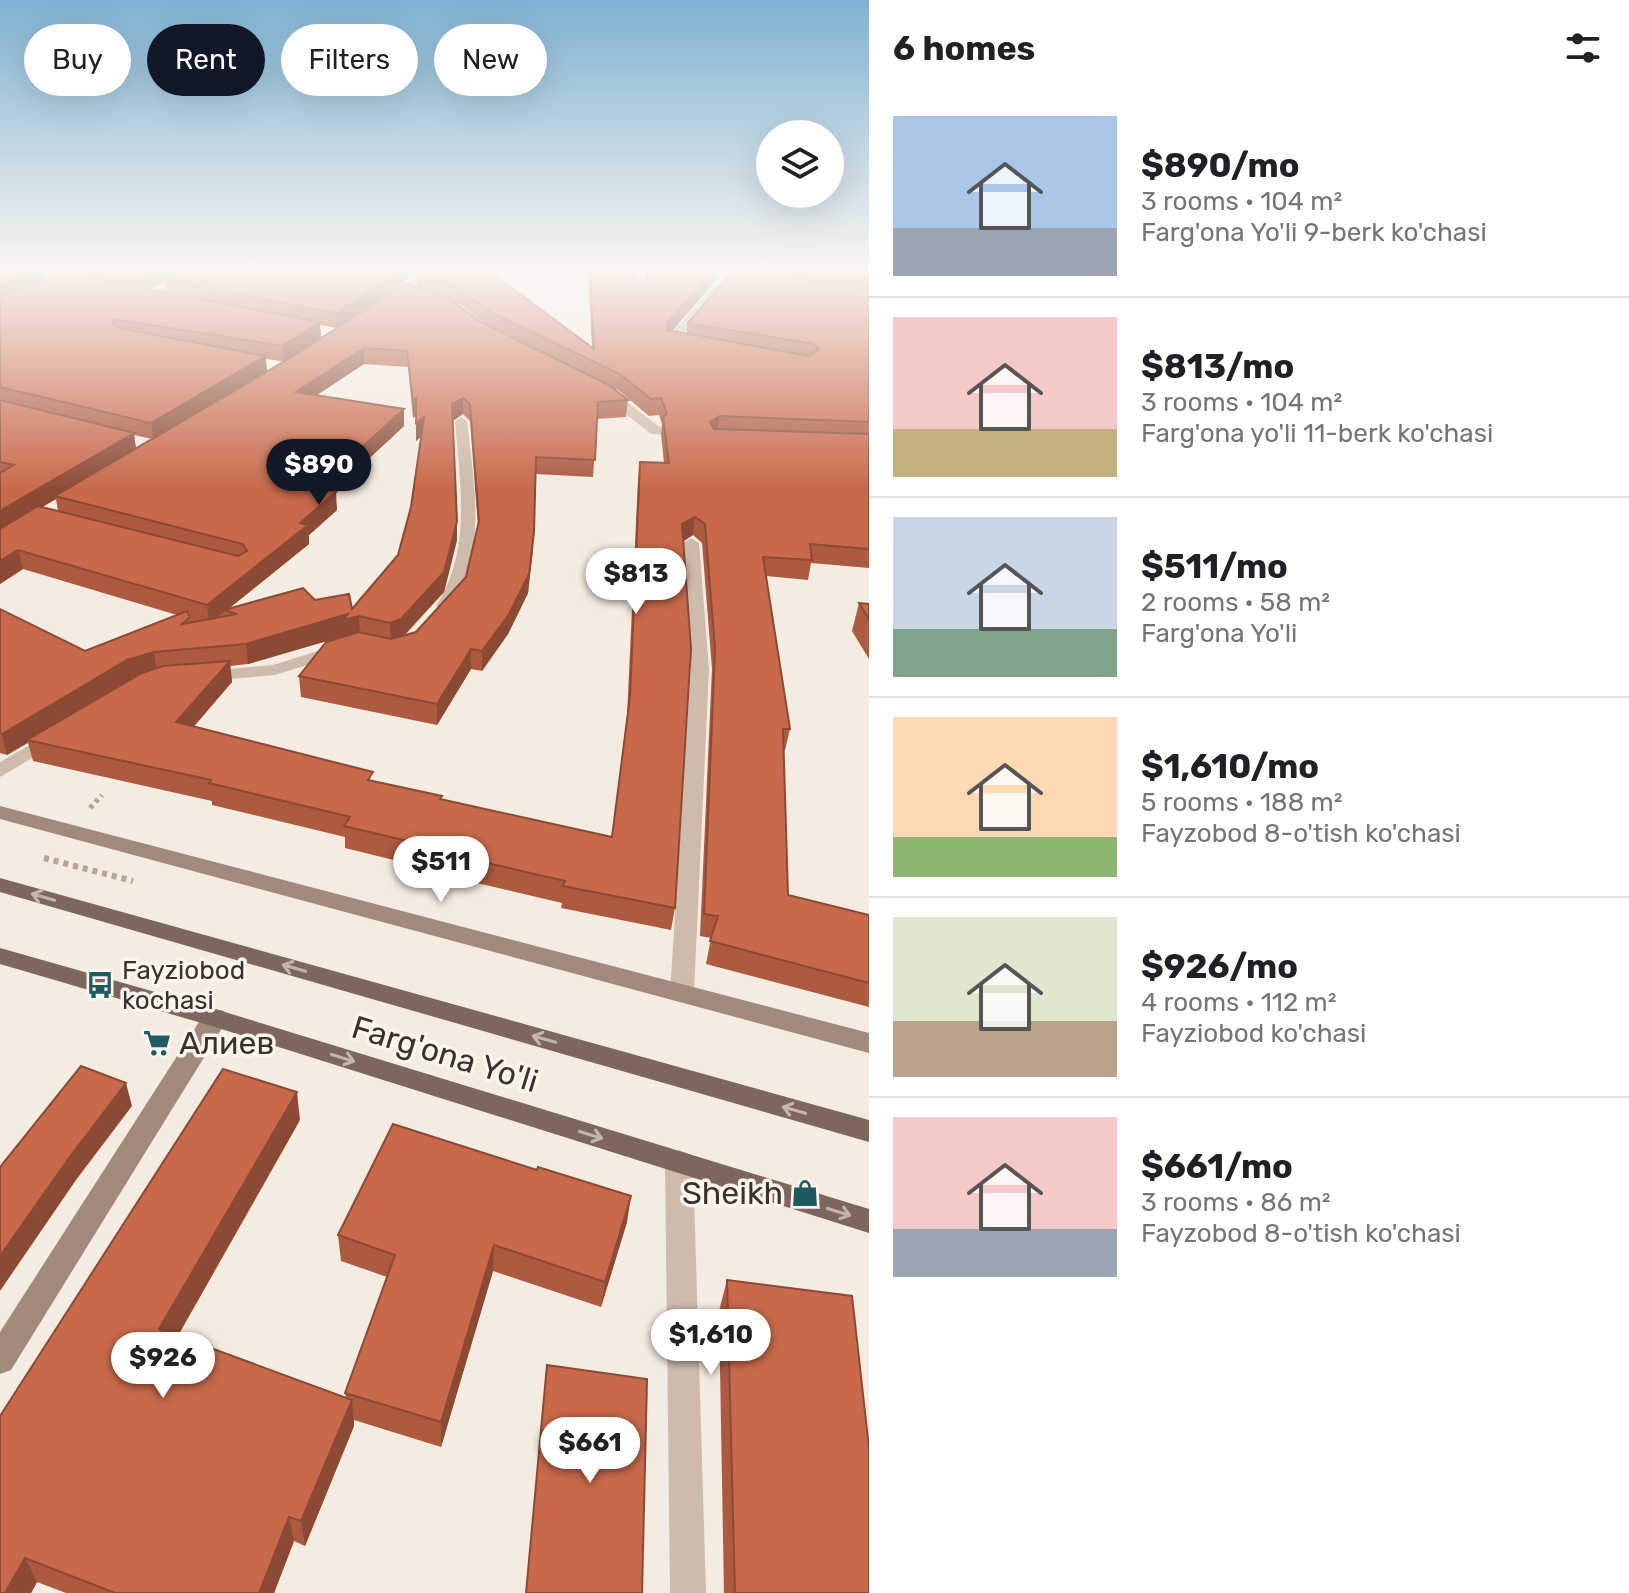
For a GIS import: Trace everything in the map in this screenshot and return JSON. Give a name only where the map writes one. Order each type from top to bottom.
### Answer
[{"type":"main road","name":"Farg'ona Yo'li","points":[[0,885],[869,1131]]},
{"type":"main road","name":"Farg'ona Yo'li","points":[[0,956],[215,1018],[869,1221]]},
{"type":"street","points":[[673,342],[698,349]]},
{"type":"street","points":[[591,385],[613,396],[656,431]]},
{"type":"street","points":[[427,625],[455,594],[468,540],[461,421]]},
{"type":"street","points":[[682,992],[700,669],[691,543]]},
{"type":"street","points":[[192,677],[275,670],[359,644]]},
{"type":"street","points":[[0,771],[65,730]]},
{"type":"street","points":[[0,812],[869,1043]]},
{"type":"street","points":[[0,1359],[215,1018]]},
{"type":"street","points":[[679,1162],[688,1593]]},
{"type":"path","points":[[90,808],[102,795]]},
{"type":"path","points":[[44,858],[133,881]]},
{"type":"building","points":[[0,342],[194,342],[265,356],[151,423],[0,387]]},
{"type":"building","points":[[259,342],[288,342],[282,346]]},
{"type":"building","points":[[315,342],[522,342],[609,385],[628,400],[598,402],[595,460],[536,457],[534,532],[529,574],[509,614],[482,651],[471,649],[437,704],[299,676],[326,642],[359,632],[391,639],[416,632],[466,577],[479,521],[470,404],[463,398],[452,404],[457,521],[444,572],[401,619],[390,623],[359,616],[343,620],[348,614],[246,644],[154,652],[127,660],[0,733],[0,609],[85,651],[187,611],[190,617],[182,624],[237,614],[224,610],[303,588],[315,600],[349,594],[352,609],[398,555],[411,507],[424,417],[416,423],[416,398],[413,401],[407,351],[364,348],[296,392],[404,409],[317,488],[336,492],[300,523],[308,525],[207,605],[18,550],[0,561],[0,529],[38,506],[238,556],[247,551],[243,544],[55,496]]},
{"type":"building","points":[[554,342],[585,342],[594,349],[594,342],[734,342],[809,356],[819,349],[814,344],[804,342],[869,342],[869,422],[720,416],[710,422],[714,429],[869,434],[869,549],[810,544],[812,560],[763,557],[790,729],[783,729],[788,895],[869,915],[869,983],[710,941],[718,916],[704,914],[715,648],[705,524],[695,517],[682,524],[691,649],[675,908],[563,886],[565,881],[418,847],[420,844],[344,826],[350,817],[209,783],[211,780],[27,740],[142,673],[163,666],[230,661],[176,722],[373,772],[368,780],[442,796],[440,799],[612,837],[630,697],[640,462],[669,463],[663,417],[667,414],[661,398],[651,399],[620,374]]},
{"type":"building","points":[[0,400],[134,433],[0,511],[0,473],[14,465],[0,462]]},
{"type":"building","points":[[859,603],[869,604],[869,619]]},
{"type":"building","points":[[81,1066],[126,1083],[0,1256],[0,1167]]},
{"type":"building","points":[[223,1069],[297,1092],[159,1329],[352,1400],[301,1521],[289,1517],[259,1593],[115,1593],[25,1558],[5,1593],[0,1593],[0,1416]]},
{"type":"building","points":[[393,1124],[631,1196],[605,1282],[494,1245],[441,1422],[345,1393],[395,1255],[338,1235]]},
{"type":"building","points":[[727,1280],[852,1296],[869,1448],[869,1593],[735,1593]]},
{"type":"building","points":[[547,1365],[647,1379],[642,1593],[526,1593]]},
{"type":"place","name":"Fayziobod kochasi","points":[[100,985]]},
{"type":"place","name":"Алиев","points":[[157,1043]]},
{"type":"place","name":"Sheikh","points":[[805,1193]]}]
